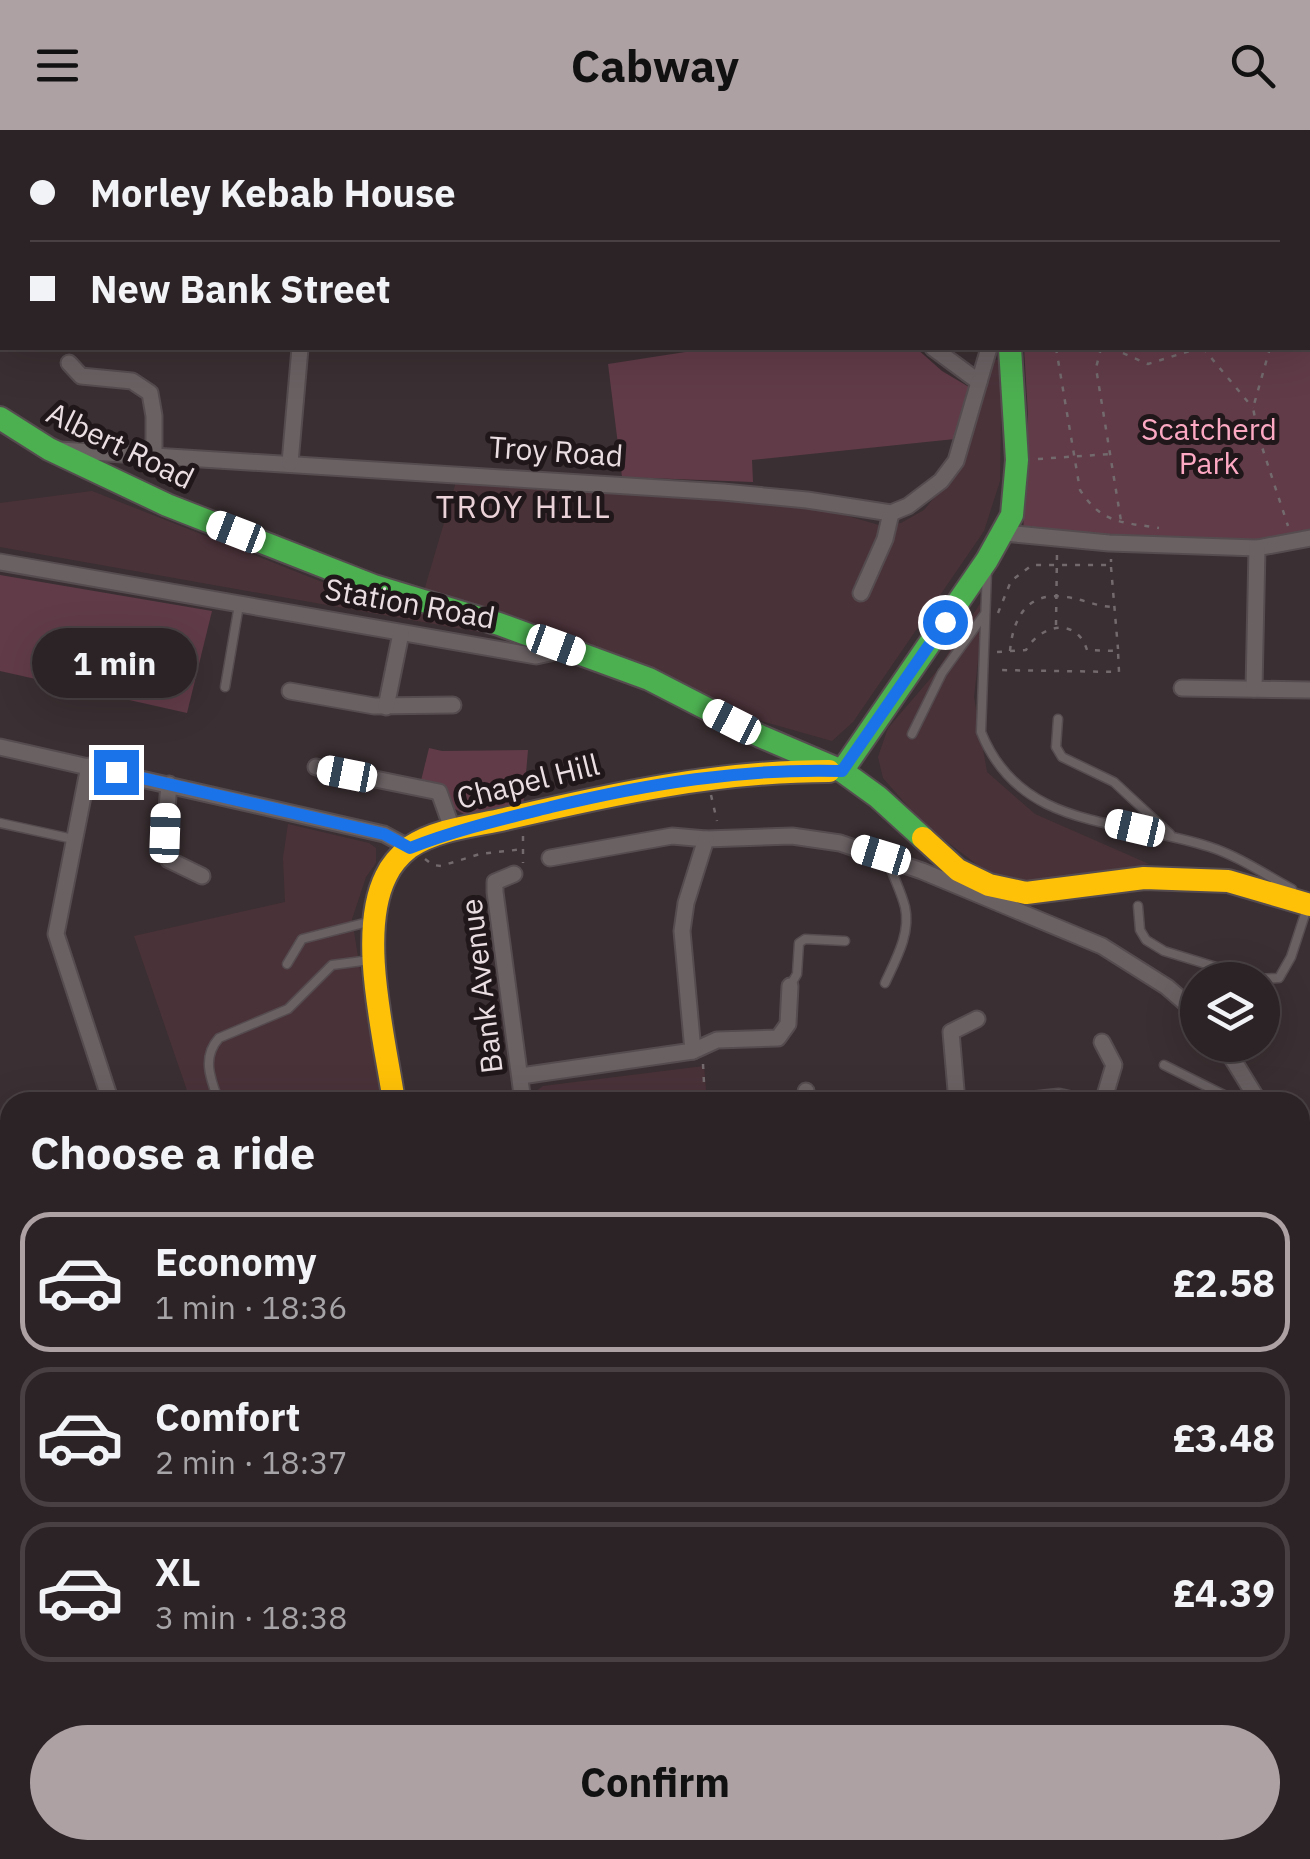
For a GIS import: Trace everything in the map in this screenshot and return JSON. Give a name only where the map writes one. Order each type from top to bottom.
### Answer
[{"type":"main road","points":[[842,771],[987,560],[1012,514],[1017,460],[1010,350]]},
{"type":"main road","name":"Albert Road","points":[[0,418],[49,449],[167,504],[374,586],[556,645]]},
{"type":"main road","name":"Station Road","points":[[556,645],[649,679],[760,736],[842,771],[958,870],[1002,897]]},
{"type":"main road","name":"Chapel Hill","points":[[410,848],[452,831],[631,788],[776,770],[842,771]]},
{"type":"main road","points":[[393,1092],[372,920],[385,880],[410,848]]},
{"type":"main road","points":[[1002,897],[1144,878],[1183,878],[1228,880],[1309,905]]},
{"type":"street","points":[[290,462],[300,350]]},
{"type":"street","points":[[936,350],[979,382]]},
{"type":"street","points":[[860,593],[885,538],[891,513],[924,496],[941,482],[956,461],[988,350]]},
{"type":"street","points":[[70,363],[82,376],[132,381],[150,392],[154,457]]},
{"type":"street","name":"Troy Road","points":[[49,449],[723,492],[891,513]]},
{"type":"street","points":[[1004,534],[1257,548],[1310,538]]},
{"type":"street","points":[[1254,690],[1257,548]]},
{"type":"street","name":"Station Road","points":[[0,562],[543,656],[556,645]]},
{"type":"street","points":[[386,706],[400,633]]},
{"type":"street","points":[[1182,688],[1310,690]]},
{"type":"street","points":[[290,691],[386,706],[453,706]]},
{"type":"street","points":[[0,748],[384,834],[410,848]]},
{"type":"street","points":[[89,766],[56,934],[108,1092]]},
{"type":"street","points":[[316,768],[438,792],[452,831]]},
{"type":"street","points":[[168,784],[165,833],[169,860],[202,876]]},
{"type":"street","points":[[550,858],[672,836],[817,838],[1002,897],[1102,946],[1180,998]]},
{"type":"street","points":[[693,1051],[682,931],[686,903],[714,838]]},
{"type":"street","name":"Bank Avenue","points":[[514,874],[495,882],[495,892],[522,1092]]},
{"type":"street","points":[[521,1076],[693,1051],[717,1040],[778,1038],[788,1024],[790,986]]},
{"type":"street","points":[[956,1092],[951,1032],[978,1019]]},
{"type":"street","points":[[1102,1042],[1114,1064],[1106,1092]]},
{"type":"street","points":[[1234,1062],[1253,1092]]},
{"type":"lane","points":[[987,560],[981,732],[990,754],[1024,793],[1058,811],[1214,848],[1309,898],[1291,957],[1280,978],[1255,979],[1164,951],[1146,940],[1140,930],[1138,906]]},
{"type":"lane","points":[[224,687],[238,605]]},
{"type":"lane","points":[[912,734],[942,673],[986,612]]},
{"type":"lane","points":[[1058,719],[1056,747],[1062,757],[1114,782],[1174,837]]},
{"type":"lane","points":[[0,823],[74,838]]},
{"type":"lane","points":[[885,982],[902,946],[906,926],[906,910],[887,858]]},
{"type":"lane","points":[[287,964],[302,939],[372,920]]},
{"type":"lane","points":[[790,986],[796,974],[798,943],[805,939],[846,940]]},
{"type":"lane","points":[[216,1092],[208,1062],[212,1046],[219,1038],[288,1009],[332,965],[374,959]]},
{"type":"lane","points":[[1164,1066],[1217,1092]]},
{"type":"path","points":[[1056,350],[1080,490],[1092,508],[1111,520],[1178,531],[1181,544]]},
{"type":"path","points":[[992,670],[1119,672],[1111,565],[1122,522],[1096,368],[1100,350]]},
{"type":"path","points":[[1116,350],[1148,364],[1194,350]]},
{"type":"path","points":[[1203,350],[1253,408]]},
{"type":"path","points":[[1269,350],[1253,408],[1293,542]]},
{"type":"path","points":[[1017,460],[1112,454]]},
{"type":"path","points":[[1056,626],[1057,538]]},
{"type":"path","points":[[997,614],[1011,581],[1032,565],[1111,565]]},
{"type":"path","points":[[1010,653],[1016,617],[1030,604],[1056,596],[1115,607]]},
{"type":"path","points":[[995,652],[1026,650],[1034,638],[1056,626],[1073,630],[1083,638],[1087,650],[1118,651]]},
{"type":"path","points":[[706,779],[714,838]]},
{"type":"path","points":[[410,848],[433,865],[441,866],[480,854],[524,849]]},
{"type":"path","points":[[693,1051],[702,1061],[704,1092]]},
{"type":"shaded area","points":[[994,360],[1002,360],[1000,481],[984,531],[853,722],[832,741],[761,721],[630,660],[486,607],[424,591],[456,482],[782,502],[813,506],[879,525],[901,523],[924,510],[960,466]]},
{"type":"shaded area","points":[[92,491],[355,595],[496,635],[0,547],[0,503]]},
{"type":"shaded area","points":[[985,596],[974,697],[987,772],[1035,814],[1149,864],[1049,880],[1018,882],[992,876],[912,815],[883,778],[878,757],[888,728],[936,672]]},
{"type":"shaded area","points":[[288,824],[376,848],[376,863],[366,877],[352,919],[379,1092],[188,1092],[134,936],[285,902],[283,858]]},
{"type":"shaded area","points":[[704,1066],[706,1092],[535,1092],[543,1086]]},
{"type":"green space","points":[[698,350],[918,350],[969,387],[955,439],[752,460],[753,482],[622,477],[608,364]]},
{"type":"green space","name":"Scatcherd Park","points":[[1024,350],[1310,350],[1310,538],[1293,542],[1023,536],[1028,415]]},
{"type":"green space","points":[[0,575],[212,611],[187,713],[0,671]]},
{"type":"green space","points":[[429,748],[528,750],[523,809],[473,819],[419,789]]},
{"type":"traffic: fast","points":[[842,771],[987,560],[1012,515],[1017,460],[1010,350]]},
{"type":"traffic: fast","points":[[0,418],[49,449],[167,505],[374,586],[499,624],[649,679],[760,736],[842,771],[923,838]]},
{"type":"traffic: slow","points":[[392,1092],[376,987],[374,926],[386,876],[410,847],[456,829],[626,793],[747,775],[829,771]]},
{"type":"traffic: slow","points":[[923,838],[958,870],[989,885],[1026,893],[1144,878],[1228,881],[1310,905]]},
{"type":"district","name":"TROY HILL","points":[[524,507]]},
{"type":"route","points":[[116,772],[384,834],[410,848],[452,831],[631,788],[776,770],[842,771],[945,622]]}]
